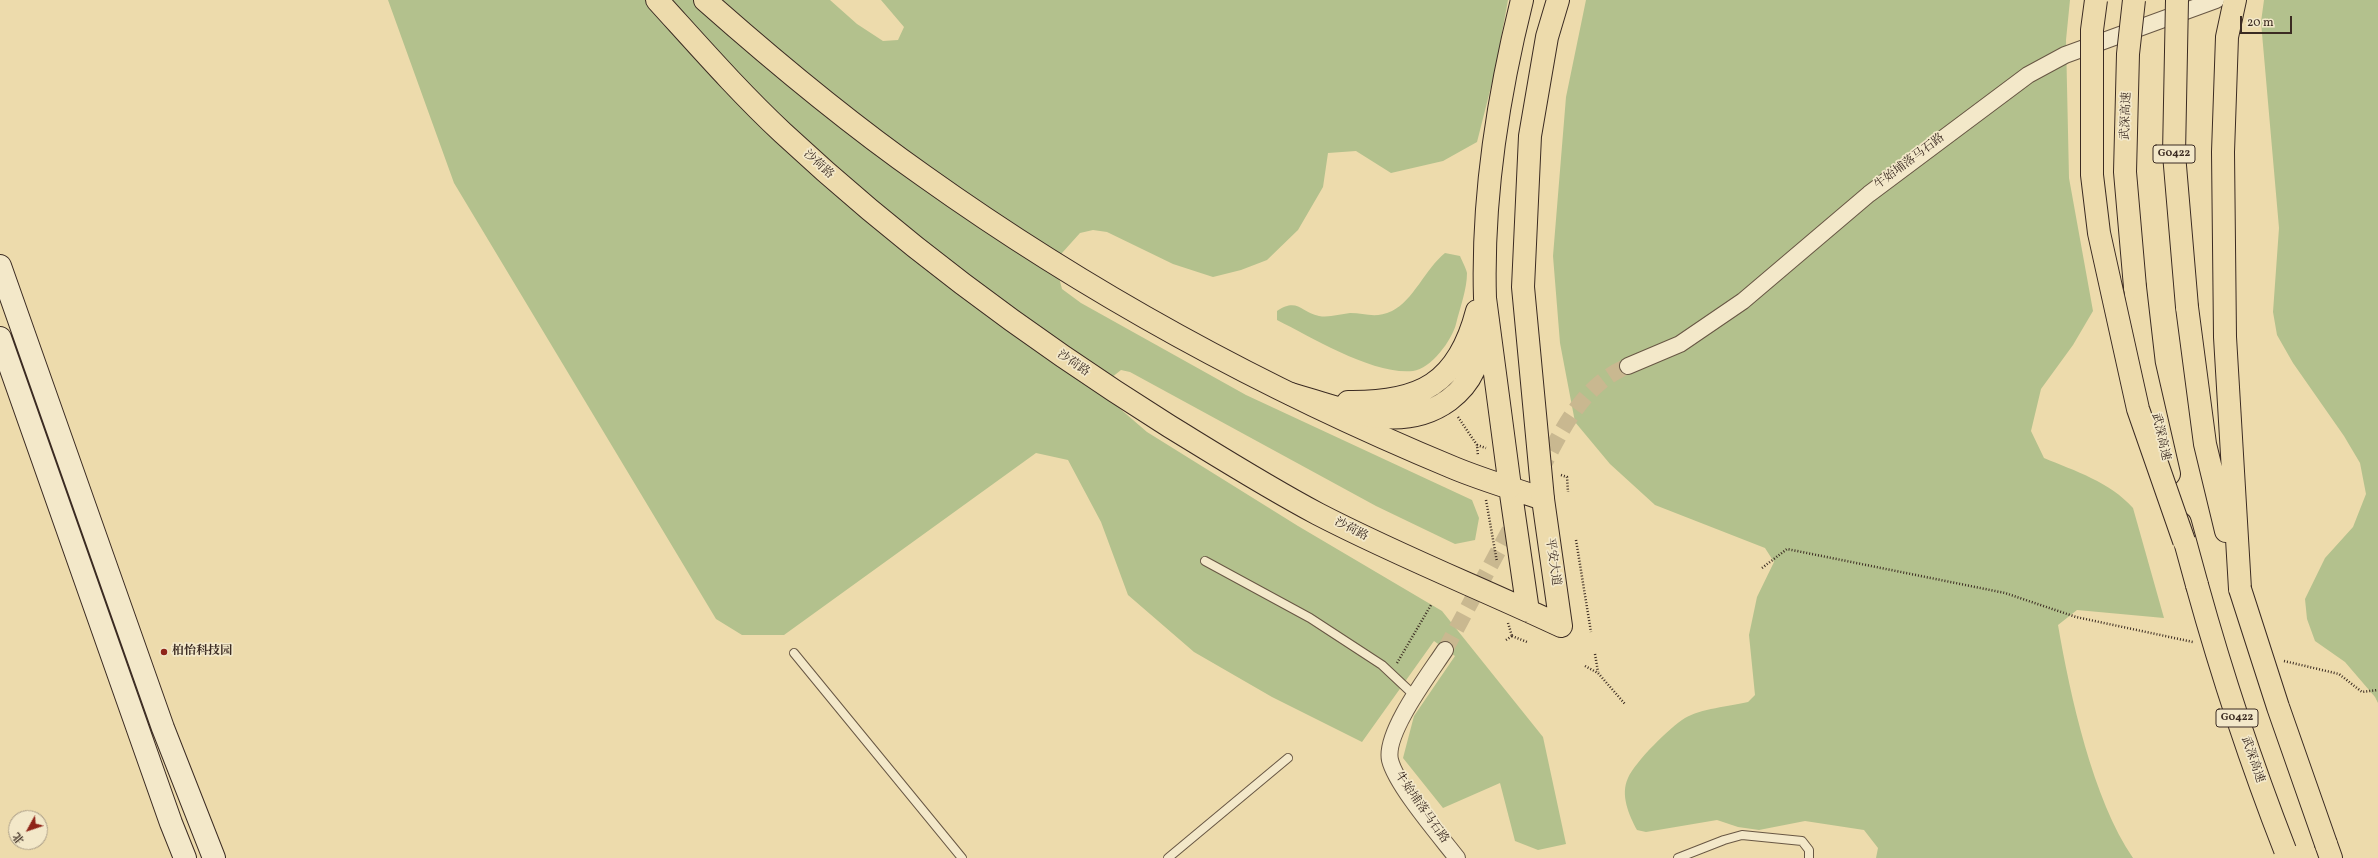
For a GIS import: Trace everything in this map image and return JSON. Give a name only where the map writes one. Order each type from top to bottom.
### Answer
[{"type":"main road","name":"沙荷路","points":[[657,0],[782,132],[848,191],[928,258],[1056,352],[1238,469],[1316,513],[1439,573],[1528,610],[1561,626]]},
{"type":"main road","points":[[705,0],[836,111],[923,176],[1006,232],[1089,284],[1291,394],[1456,468],[1543,499]]},
{"type":"main road","points":[[1522,0],[1510,49],[1498,117],[1486,240],[1485,276],[1486,298],[1510,487],[1528,610]]},
{"type":"main road","name":"平安大道","points":[[1558,0],[1546,43],[1530,136],[1523,279],[1526,342],[1543,499],[1561,626]]},
{"type":"main road","points":[[2096,0],[2092,30],[2092,176],[2100,233],[2138,409],[2184,541]]},
{"type":"main road","name":"武深高速","points":[[2134,0],[2128,54],[2125,172],[2135,287],[2144,365],[2184,541],[2219,665],[2265,800],[2287,854]]},
{"type":"main road","name":"G0422","points":[[2177,0],[2174,154],[2187,307],[2206,444],[2240,589],[2278,707],[2328,851]]},
{"type":"main road","points":[[2235,0],[2227,37],[2223,152],[2225,337],[2240,589]]},
{"type":"main road","points":[[0,266],[6,301],[163,728],[214,858]]},
{"type":"main road","points":[[1291,394],[1340,402],[1372,402],[1401,398],[1419,393],[1429,387],[1447,373],[1467,340],[1485,276]]},
{"type":"main road","points":[[1291,394],[1348,411],[1380,417],[1405,419],[1425,414],[1458,394],[1470,380],[1478,362],[1482,344],[1486,298]]},
{"type":"main road","points":[[0,338],[159,790],[185,858]]},
{"type":"street","name":"牛始埔落马石路","points":[[1628,366],[1680,344],[1743,301],[1869,194],[2028,75],[2065,55],[2216,0]]},
{"type":"street","name":"牛始埔落马石路","points":[[1445,650],[1415,696],[1395,731],[1390,749],[1390,760],[1414,802],[1457,858]]},
{"type":"lane","points":[[1205,561],[1310,618],[1365,653],[1415,696]]},
{"type":"lane","points":[[794,652],[962,858]]},
{"type":"lane","points":[[1168,858],[1288,758]]},
{"type":"lane","points":[[1678,858],[1728,838],[1742,835],[1802,841],[1809,850],[1809,858]]},
{"type":"path","points":[[1456,415],[1477,445],[1478,457]]},
{"type":"path","points":[[1567,477],[1568,492]]},
{"type":"path","points":[[1485,497],[1497,562]]},
{"type":"path","points":[[1576,540],[1591,632]]},
{"type":"path","points":[[1762,568],[1787,549],[2005,593],[2076,617],[2194,643]]},
{"type":"path","points":[[1391,674],[1432,605]]},
{"type":"path","points":[[1507,620],[1512,636]]},
{"type":"path","points":[[1506,640],[1512,636]]},
{"type":"path","points":[[1512,636],[1527,642]]},
{"type":"path","points":[[1595,654],[1598,673]]},
{"type":"path","points":[[2279,660],[2339,674],[2362,692],[2378,690]]},
{"type":"path","points":[[1585,666],[1598,673],[1625,704]]},
{"type":"green space","points":[[388,0],[830,0],[857,24],[883,41],[898,40],[904,27],[881,0],[1508,0],[1495,71],[1477,142],[1443,161],[1391,173],[1356,151],[1328,153],[1323,187],[1298,230],[1267,260],[1241,270],[1213,277],[1173,264],[1107,232],[1093,230],[1080,233],[1062,253],[1057,270],[1062,289],[1081,303],[1246,395],[1472,500],[1479,518],[1475,540],[1455,544],[1376,506],[1130,372],[1121,370],[1111,378],[1111,401],[1147,432],[1298,526],[1442,611],[1543,737],[1566,844],[1538,850],[1515,841],[1500,783],[1443,808],[1403,758],[1414,716],[1455,656],[1434,641],[1362,742],[1272,697],[1194,652],[1128,595],[1101,522],[1068,460],[1036,453],[784,635],[742,635],[716,619],[454,183]]},
{"type":"green space","points":[[1586,0],[2070,0],[2066,40],[2069,178],[2093,311],[2073,345],[2041,389],[2031,431],[2044,458],[2103,484],[2124,499],[2133,508],[2164,618],[2077,610],[2058,625],[2069,683],[2085,746],[2106,807],[2133,858],[1876,858],[1878,848],[1864,830],[1805,821],[1759,830],[1738,827],[1717,820],[1646,832],[1637,830],[1626,805],[1625,791],[1628,778],[1645,754],[1685,718],[1699,712],[1748,702],[1755,695],[1749,635],[1757,597],[1774,562],[1765,548],[1655,505],[1610,464],[1575,422],[1560,343],[1553,256],[1566,97]]},
{"type":"green space","points":[[2264,0],[2378,0],[2378,703],[2375,697],[2345,662],[2315,641],[2307,619],[2305,599],[2325,558],[2353,527],[2366,494],[2360,463],[2344,436],[2293,363],[2277,335],[2273,312],[2279,228],[2261,22]]},
{"type":"green space","points":[[1445,253],[1460,256],[1467,273],[1465,292],[1454,331],[1450,338],[1440,353],[1427,365],[1420,369],[1413,371],[1397,371],[1362,361],[1325,345],[1277,320],[1277,311],[1290,305],[1299,307],[1319,316],[1350,313],[1380,315],[1392,311],[1406,300],[1438,259]]},
{"type":"tunnel","points":[[1540,472],[1565,425],[1575,410],[1598,385],[1612,374],[1628,366]]},
{"type":"tunnel","points":[[1445,650],[1516,518]]},
{"type":"place","name":"柏怡科技园","points":[[164,652]]}]
